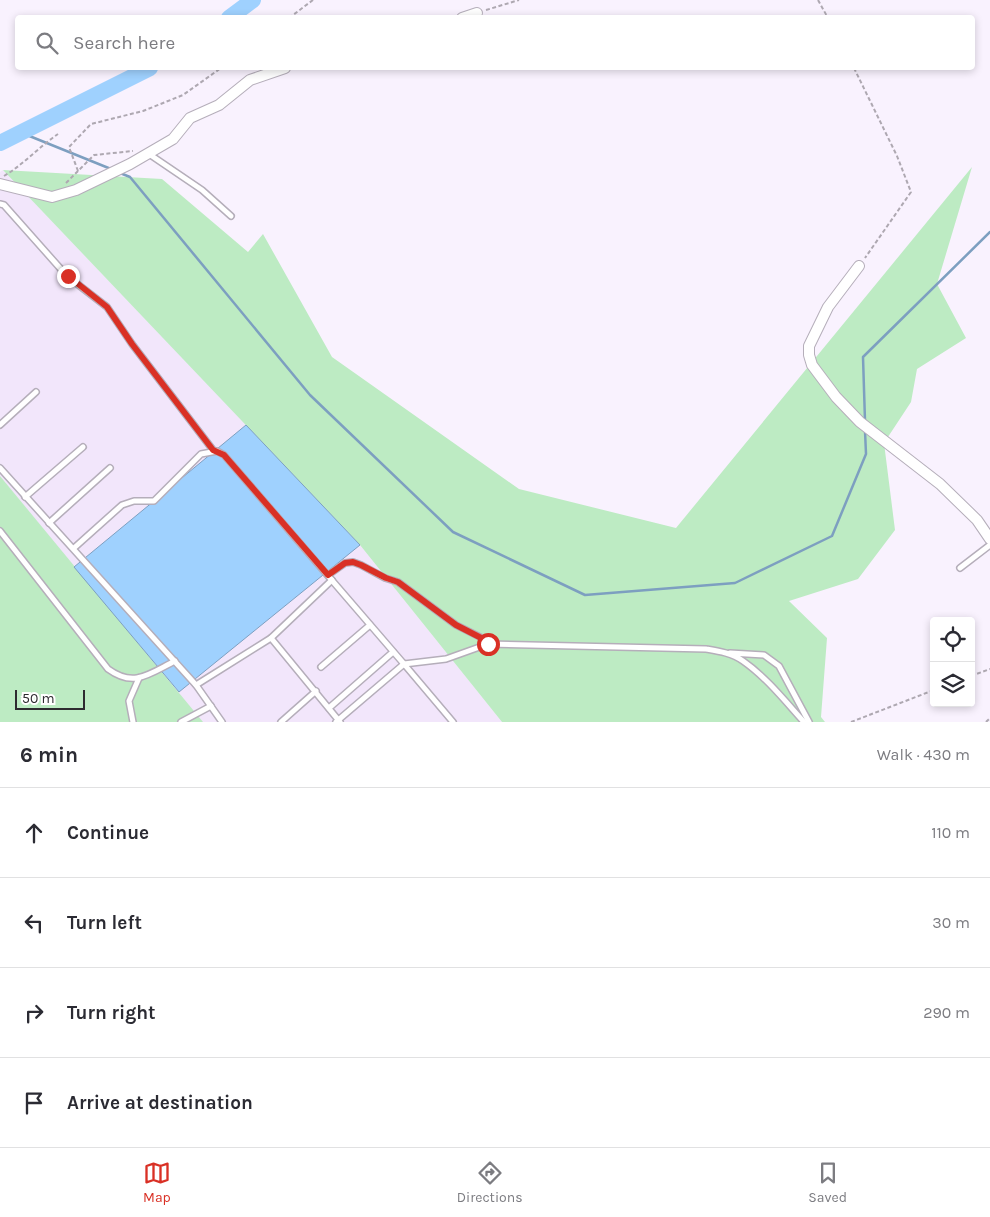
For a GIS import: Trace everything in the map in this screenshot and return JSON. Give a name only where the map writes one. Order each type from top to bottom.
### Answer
[{"type":"street","points":[[471,15],[477,13]]},
{"type":"street","points":[[0,184],[47,196],[62,196],[148,154],[173,139],[190,118],[218,105],[250,80],[279,70]]},
{"type":"street","points":[[859,266],[828,307],[809,346],[812,364],[836,397],[860,422],[940,484],[977,520],[990,539]]},
{"type":"lane","points":[[148,154],[202,190],[231,216]]},
{"type":"lane","points":[[0,204],[17,219],[68,276],[107,307],[132,344],[213,450],[224,455],[453,722]]},
{"type":"lane","points":[[0,425],[36,392]]},
{"type":"lane","points":[[25,497],[83,447]]},
{"type":"lane","points":[[74,548],[122,505],[134,501],[154,501],[201,454],[213,450]]},
{"type":"lane","points":[[0,468],[196,684],[222,722]]},
{"type":"lane","points":[[49,523],[110,468]]},
{"type":"lane","points":[[0,531],[108,669],[119,677],[139,678],[175,661]]},
{"type":"lane","points":[[960,568],[990,545]]},
{"type":"lane","points":[[328,575],[345,563],[353,562],[361,565],[398,582],[456,625],[493,644]]},
{"type":"lane","points":[[196,684],[271,638],[332,580]]},
{"type":"lane","points":[[321,667],[370,625]]},
{"type":"lane","points":[[271,638],[316,690],[338,721],[404,664],[446,659],[493,644],[706,649],[764,655],[779,666],[809,722]]},
{"type":"lane","points":[[329,708],[393,652]]},
{"type":"lane","points":[[724,652],[742,660],[804,722]]},
{"type":"lane","points":[[132,722],[129,700],[139,678]]},
{"type":"lane","points":[[280,722],[316,690]]},
{"type":"lane","points":[[181,722],[211,706]]},
{"type":"path","points":[[293,15],[313,0]]},
{"type":"path","points":[[477,13],[519,0]]},
{"type":"path","points":[[818,0],[826,15]]},
{"type":"path","points":[[78,171],[69,147],[92,124],[143,111],[183,95],[218,70]]},
{"type":"path","points":[[855,70],[897,156],[911,192],[859,266]]},
{"type":"path","points":[[0,178],[23,164],[46,142],[58,134]]},
{"type":"path","points":[[65,184],[94,155],[139,150],[148,154]]},
{"type":"path","points":[[975,675],[990,669]]},
{"type":"path","points":[[851,722],[930,692]]},
{"type":"path","points":[[986,722],[990,718]]},
{"type":"shaded area","points":[[3,170],[246,425],[74,567],[0,476],[0,172]]},
{"type":"shaded area","points":[[360,545],[502,722],[183,722],[179,692]]},
{"type":"green space","points":[[972,167],[937,284],[966,338],[917,369],[911,402],[884,443],[895,530],[858,579],[789,601],[827,638],[821,717],[825,722],[502,722],[360,545],[3,170],[162,179],[248,252],[263,234],[332,357],[519,489],[676,528]]},
{"type":"green space","points":[[0,476],[203,722],[0,722]]},
{"type":"water","points":[[246,425],[360,545],[179,692],[74,567]]},
{"type":"waterway","points":[[233,15],[253,0]]},
{"type":"waterway","points":[[0,143],[146,70]]},
{"type":"waterway","points":[[22,133],[111,169]]},
{"type":"waterway","points":[[120,173],[130,177],[310,395],[453,532],[585,595],[735,583],[832,536],[866,454],[865,431]]},
{"type":"waterway","points":[[865,421],[863,357],[990,232]]},
{"type":"route","points":[[68,276],[83,290],[107,307],[132,344],[213,450],[224,455],[328,575],[345,563],[353,562],[361,565],[372,572],[398,582],[418,594],[456,625],[488,639],[493,644],[488,644]]}]
